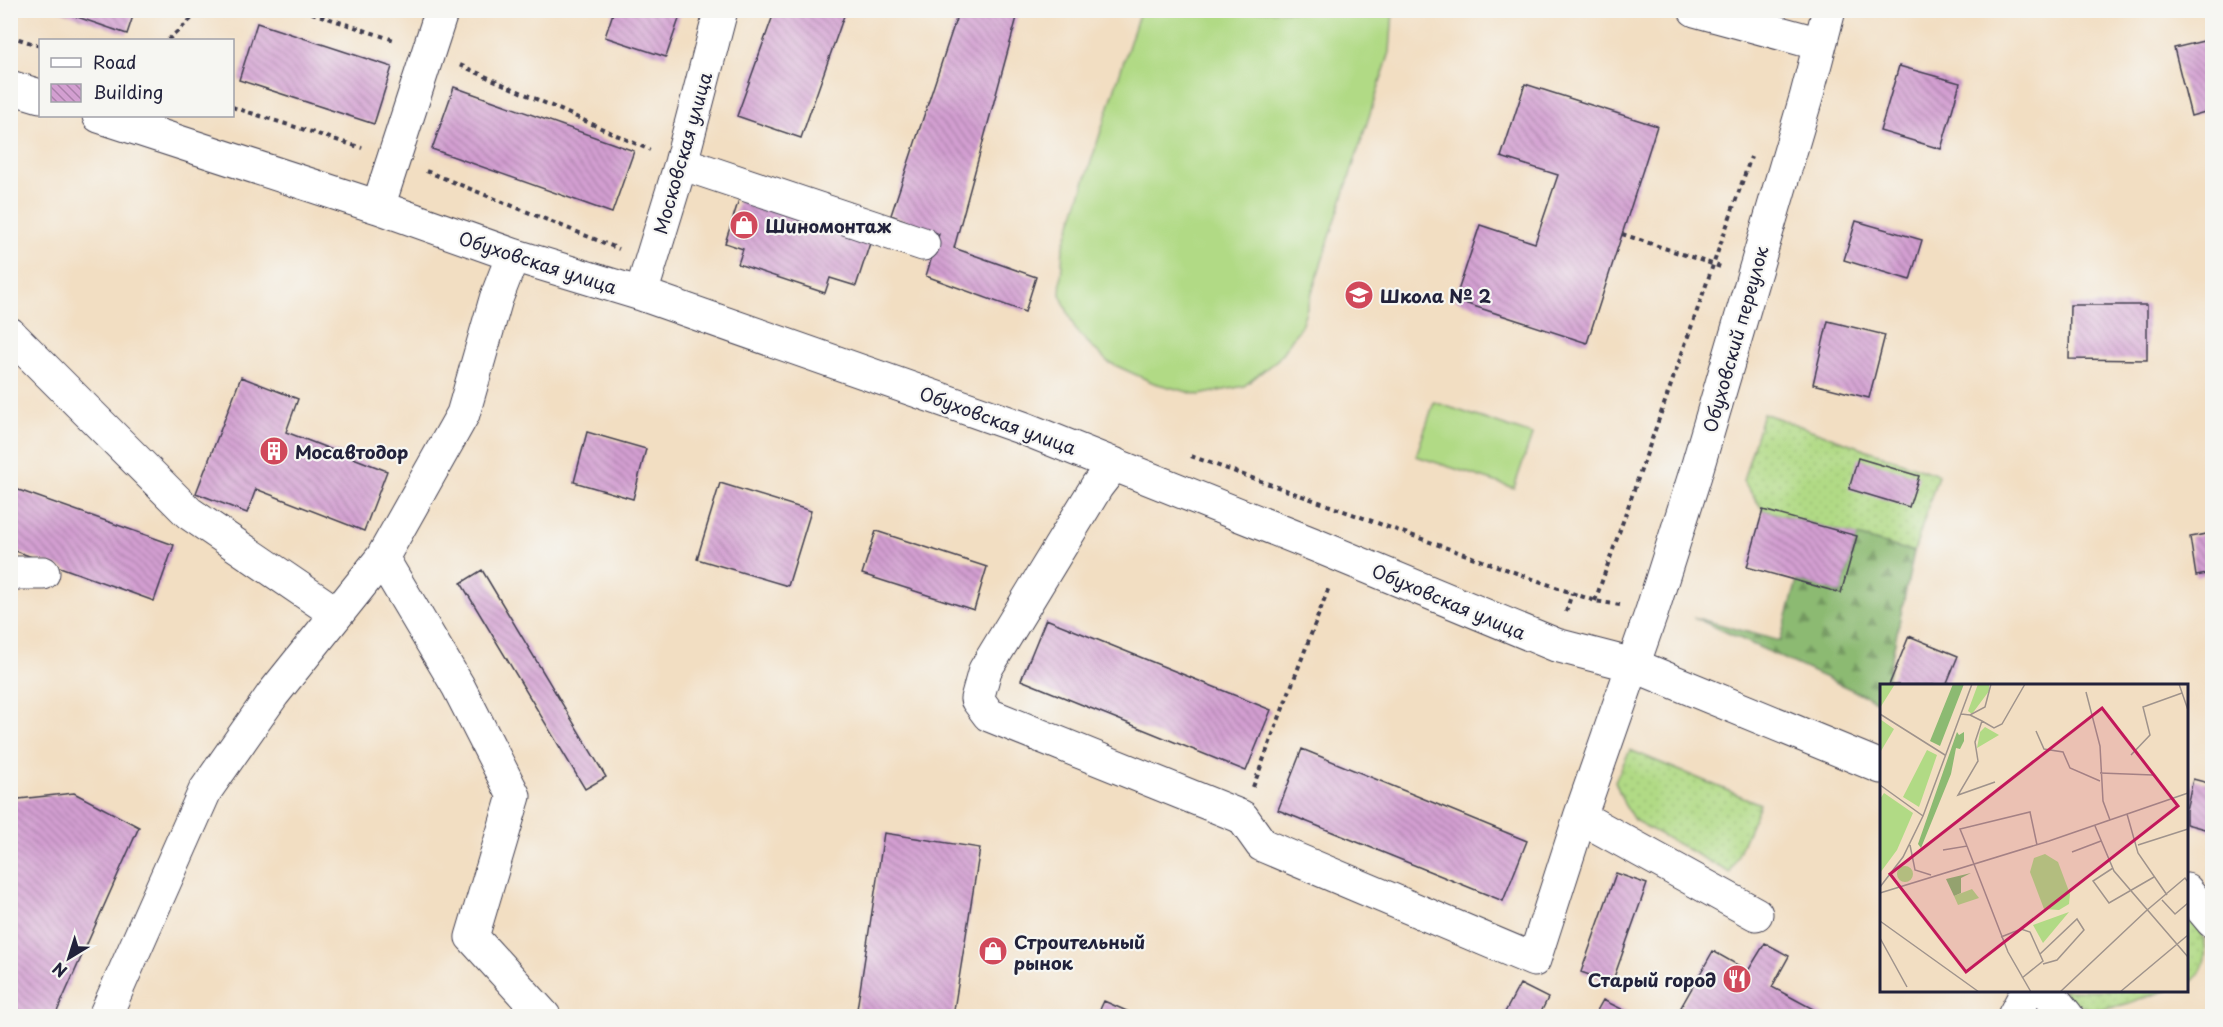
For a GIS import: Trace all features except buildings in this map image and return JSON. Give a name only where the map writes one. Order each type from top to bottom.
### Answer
[{"type":"street","points":[[378,207],[442,10]]},
{"type":"street","name":"Московская улица","points":[[641,294],[681,163],[722,10]]},
{"type":"street","points":[[1695,10],[1820,44]]},
{"type":"street","name":"Обуховский переулок","points":[[1242,817],[1262,845],[1534,960],[1580,817],[1652,611],[1695,475],[1829,10]]},
{"type":"street","points":[[10,87],[39,96]]},
{"type":"street","name":"Обуховская улица","points":[[102,117],[378,207],[513,255],[641,294],[1023,428],[1556,645],[1633,664],[1880,766]]},
{"type":"street","points":[[681,163],[923,244]]},
{"type":"street","points":[[105,1017],[205,790],[273,694],[382,558],[463,414],[496,299],[513,255]]},
{"type":"street","points":[[10,334],[189,513],[338,614]]},
{"type":"street","points":[[1114,464],[1097,486],[985,670],[978,699],[989,715],[1242,817]]},
{"type":"street","points":[[382,558],[458,686],[514,796],[472,937],[544,1017]]},
{"type":"street","points":[[10,573],[43,573]]},
{"type":"street","points":[[1580,817],[1756,914]]},
{"type":"street","points":[[2187,889],[2212,898]]},
{"type":"street","points":[[2187,890],[2212,921]]},
{"type":"street","points":[[2014,1017],[2027,991]]},
{"type":"street","points":[[2047,991],[2067,1017]]},
{"type":"path","points":[[169,39],[201,10]]},
{"type":"path","points":[[303,10],[429,51],[681,163]]},
{"type":"path","points":[[10,36],[39,46]]},
{"type":"path","points":[[234,108],[394,159],[652,262]]},
{"type":"path","points":[[1595,601],[1751,154]]},
{"type":"path","points":[[1622,234],[1753,277]]},
{"type":"path","points":[[1242,817],[1329,586]]},
{"type":"green space","points":[[1140,11],[1393,11],[1390,52],[1301,326],[1278,359],[1244,386],[1199,395],[1154,383],[1108,362],[1076,331],[1060,294],[1063,248]]},
{"type":"green space","points":[[1434,402],[1532,435],[1514,488],[1416,456]]},
{"type":"green space","points":[[1763,413],[1938,475],[1914,552],[1763,510],[1743,481]]},
{"type":"green space","points":[[1857,536],[1914,552],[1886,684],[1880,684],[1880,703],[1693,617],[1780,641],[1797,581],[1841,593]]},
{"type":"green space","points":[[1630,750],[1760,804],[1730,873],[1634,820],[1624,804],[1615,781]]},
{"type":"green space","points":[[2187,916],[2201,932],[2205,949],[2203,966],[2194,980],[2187,984]]},
{"type":"green space","points":[[2063,991],[2166,991],[2118,1006],[2100,1009],[2085,1007]]},
{"type":"place","name":"Шиномонтаж","points":[[744,225]]},
{"type":"place","name":"Школа № 2","points":[[1359,295]]},
{"type":"place","name":"Мосавтодор","points":[[274,451]]},
{"type":"place","name":"Строительный рынок","points":[[993,951]]},
{"type":"place","name":"Старый город","points":[[1737,979]]}]
